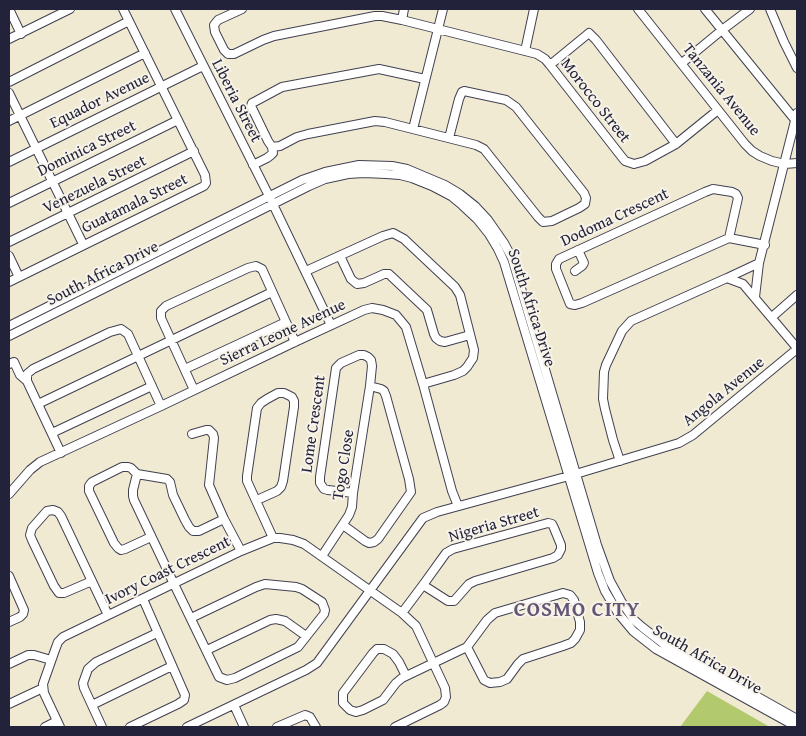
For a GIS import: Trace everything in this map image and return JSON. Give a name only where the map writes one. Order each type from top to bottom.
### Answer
[{"type":"street","points":[[9,9],[21,34]]},
{"type":"street","points":[[9,39],[70,9]]},
{"type":"street","name":"Guatamala Street","points":[[9,282],[204,186],[206,182],[205,174],[194,151],[123,9]]},
{"type":"street","name":"Liberia Street","points":[[175,9],[306,271],[330,325]]},
{"type":"street","name":"Morocco Street","points":[[242,9],[218,20],[214,25],[215,32],[228,54],[234,54],[274,36],[375,16],[402,20],[537,54],[545,59],[625,161],[629,163],[638,164],[676,144],[718,110]]},
{"type":"street","points":[[402,20],[404,9]]},
{"type":"street","points":[[413,129],[443,9]]},
{"type":"street","points":[[525,51],[534,9]]},
{"type":"street","name":"Tanzania Avenue","points":[[638,9],[752,151],[772,161],[785,164],[797,163]]},
{"type":"street","points":[[705,9],[796,121],[759,263],[755,297]]},
{"type":"street","points":[[682,63],[750,9]]},
{"type":"street","points":[[770,9],[797,68]]},
{"type":"street","points":[[9,82],[129,22]]},
{"type":"street","points":[[550,65],[589,33],[676,144]]},
{"type":"street","points":[[9,121],[145,53]]},
{"type":"street","name":"Equador Avenue","points":[[9,162],[203,66]]},
{"type":"street","points":[[253,165],[273,153],[252,103],[282,87],[379,69],[425,79]]},
{"type":"street","points":[[272,147],[280,146],[297,137],[308,134],[375,121],[384,122],[484,148],[543,222],[552,221],[585,204],[586,198],[584,193],[516,107],[506,100],[470,91],[462,92],[449,138]]},
{"type":"street","points":[[9,93],[83,244]]},
{"type":"street","name":"Dominica Street","points":[[9,203],[178,120]]},
{"type":"street","name":"Venezuela Street","points":[[9,242],[194,151]]},
{"type":"street","name":"South Africa Drive","points":[[9,326],[269,196],[302,180],[325,172],[367,164],[392,166],[407,169],[445,185],[460,194],[488,220],[512,258],[601,583],[610,601],[626,623],[645,641],[665,655],[797,727]]},
{"type":"street","name":"South Africa Drive","points":[[9,336],[324,179],[364,173],[400,175],[432,186],[451,196],[477,219],[498,248],[572,475],[610,581],[634,620],[669,648],[797,718]]},
{"type":"street","name":"Dodoma Crescent","points":[[713,189],[732,192],[738,198],[729,238],[575,306],[567,300],[556,269],[559,259],[713,189]]},
{"type":"street","points":[[306,271],[388,234],[398,235],[422,256],[458,291],[474,350],[471,363],[464,371],[423,384]]},
{"type":"street","points":[[729,238],[764,246]]},
{"type":"street","points":[[574,271],[584,263],[578,250]]},
{"type":"street","points":[[9,256],[19,276]]},
{"type":"street","points":[[340,256],[352,279],[357,284],[389,274],[427,310],[434,334],[440,341],[445,342],[470,335]]},
{"type":"street","points":[[620,461],[605,410],[603,389],[604,372],[622,331],[631,321],[641,316],[759,263]]},
{"type":"street","points":[[194,390],[161,318],[161,311],[166,306],[253,266],[260,267],[295,342]]},
{"type":"street","points":[[727,278],[743,284],[797,349]]},
{"type":"street","points":[[38,404],[272,292]]},
{"type":"street","points":[[772,317],[797,295]]},
{"type":"street","name":"Sierra Leone Avenue","points":[[10,491],[33,467],[330,325],[368,309],[383,310],[396,315],[403,322],[409,334],[452,491],[458,506]]},
{"type":"street","points":[[185,369],[286,322]]},
{"type":"street","points":[[27,381],[28,374],[33,370],[121,329],[128,334],[161,406]]},
{"type":"street","name":"Angola Avenue","points":[[187,727],[317,663],[423,518],[458,506],[572,475],[678,443],[693,435],[797,349]]},
{"type":"street","name":"Lome Crescent","points":[[353,494],[324,489],[320,483],[336,368],[341,363],[359,355],[368,357],[371,360],[372,366],[370,386]]},
{"type":"street","points":[[9,364],[14,362],[20,375],[27,381],[61,453]]},
{"type":"street","points":[[52,433],[152,386]]},
{"type":"street","points":[[343,525],[365,542],[374,542],[411,492],[384,391],[370,386]]},
{"type":"street","name":"Togo Close","points":[[322,556],[350,515],[370,386]]},
{"type":"street","points":[[257,500],[277,491],[283,481],[294,407],[292,397],[284,393],[278,393],[267,399],[257,408],[247,476],[248,481],[273,538]]},
{"type":"street","points":[[192,434],[206,430],[214,434],[209,485],[241,551]]},
{"type":"street","points":[[152,537],[128,548],[121,550],[118,548],[89,491],[92,482],[128,467],[137,474],[167,479],[185,520],[193,531],[199,531],[224,519]]},
{"type":"street","points":[[137,474],[133,496],[219,677],[227,680],[235,678],[298,648],[324,614],[325,610],[322,602],[302,589],[265,584],[191,618]]},
{"type":"street","points":[[92,581],[64,593],[59,592],[54,586],[30,535],[32,528],[47,511],[54,510],[61,516],[92,581],[108,615]]},
{"type":"street","name":"Nigeria Street","points":[[402,613],[446,553],[453,549],[545,523],[552,524],[554,528],[561,550],[558,556],[475,581],[469,584],[454,601],[448,601],[423,585]]},
{"type":"street","name":"Ivory Coast Crescent","points":[[43,688],[58,642],[63,637],[241,551],[273,538],[298,541],[402,613],[416,626],[447,692],[445,700],[440,705],[395,727]]},
{"type":"street","points":[[9,622],[20,617],[23,612],[23,608],[10,580]]},
{"type":"street","points":[[406,676],[393,654],[384,648],[377,649],[346,688],[343,693],[343,703],[353,711],[363,710],[383,700],[396,683],[406,676],[468,647],[487,620],[495,613],[563,593],[570,595],[574,600],[580,622],[579,634],[573,642],[523,659],[509,676],[500,682],[490,683],[484,680],[468,647]]},
{"type":"street","points":[[130,727],[178,704],[184,700],[185,692],[142,600]]},
{"type":"street","points":[[207,650],[276,619],[285,621],[306,636]]},
{"type":"street","points":[[102,727],[83,685],[86,673],[96,662],[157,633]]},
{"type":"street","points":[[9,664],[28,655],[51,660]]},
{"type":"street","points":[[92,705],[172,666]]},
{"type":"street","points":[[9,704],[43,688],[59,724],[45,727]]},
{"type":"street","points":[[234,705],[244,727]]},
{"type":"street","points":[[277,727],[305,715],[310,717],[316,727]]},
{"type":"green space","points":[[707,691],[770,727],[680,727]]},
{"type":"district","name":"COSMO CITY","points":[[577,611]]}]
